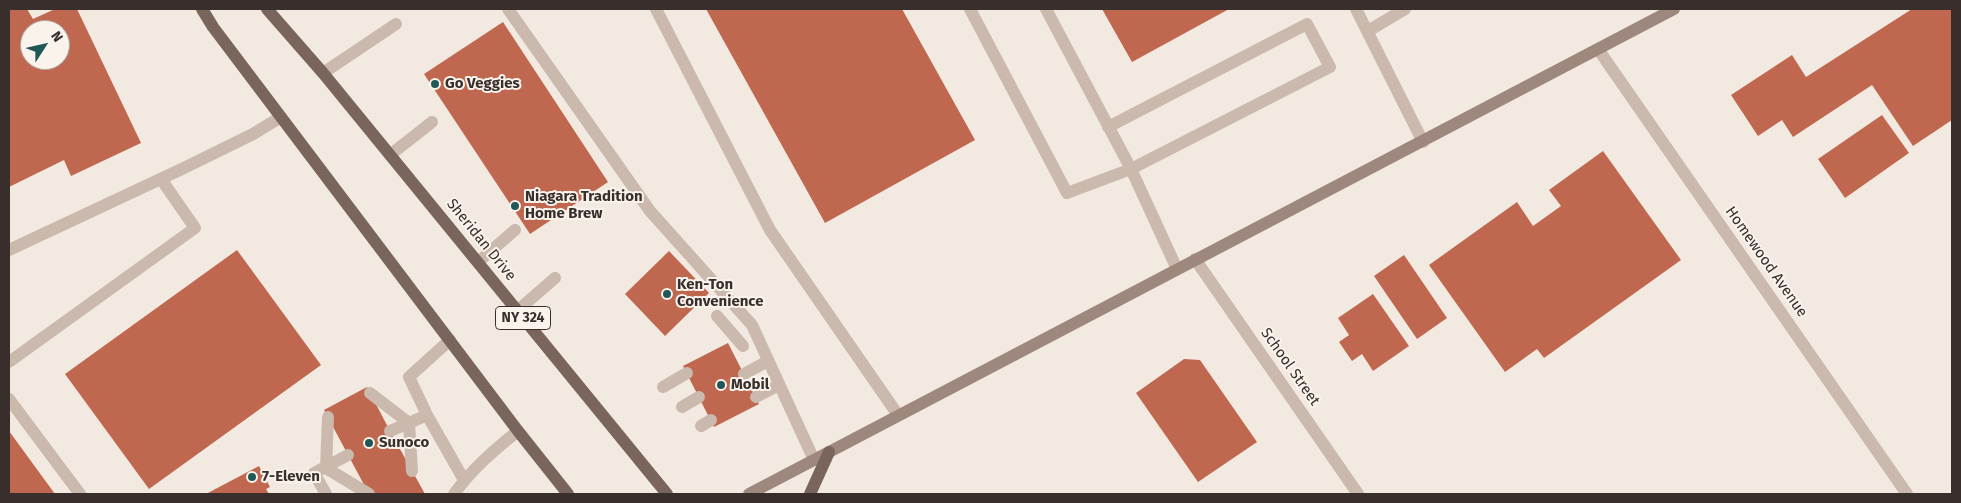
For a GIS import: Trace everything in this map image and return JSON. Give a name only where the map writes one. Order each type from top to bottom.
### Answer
[{"type":"main road","points":[[202,9],[213,27],[518,431],[568,494]]},
{"type":"main road","name":"Sheridan Drive","points":[[267,9],[390,155],[667,494]]},
{"type":"main road","points":[[749,494],[1674,9]]},
{"type":"main road","points":[[810,494],[829,452]]},
{"type":"street","points":[[508,9],[650,211],[752,325],[814,460]]},
{"type":"street","points":[[656,9],[770,230],[898,415]]},
{"type":"street","points":[[970,9],[1067,193],[1131,169],[1330,67],[1307,24],[1108,127]]},
{"type":"street","points":[[1046,9],[1131,169],[1178,269]]},
{"type":"street","points":[[1356,9],[1423,142]]},
{"type":"street","points":[[1368,31],[1405,9]]},
{"type":"street","points":[[323,74],[396,24]]},
{"type":"street","name":"Homewood Avenue","points":[[1598,49],[1907,494]]},
{"type":"street","points":[[9,250],[161,179],[253,134],[281,117]]},
{"type":"street","points":[[390,155],[432,122]]},
{"type":"street","points":[[9,362],[195,228],[161,179]]},
{"type":"street","points":[[478,262],[515,230]]},
{"type":"street","name":"School Street","points":[[1195,259],[1358,494]]},
{"type":"street","points":[[517,311],[555,278]]},
{"type":"street","points":[[717,316],[738,348],[757,338]]},
{"type":"street","points":[[450,340],[409,377],[427,415],[464,480]]},
{"type":"street","points":[[744,374],[768,361]]},
{"type":"street","points":[[663,387],[687,374]]},
{"type":"street","points":[[756,398],[779,385]]},
{"type":"street","points":[[370,393],[409,423],[412,471]]},
{"type":"street","points":[[682,406],[699,397]]},
{"type":"street","points":[[9,399],[80,494]]},
{"type":"street","points":[[390,431],[427,415]]},
{"type":"street","points":[[326,468],[328,417]]},
{"type":"street","points":[[454,494],[464,480],[489,454],[518,431]]},
{"type":"street","points":[[326,494],[314,474],[348,455]]},
{"type":"street","points":[[326,468],[369,494]]},
{"type":"building","points":[[9,9],[27,9],[33,19],[55,9],[77,9],[141,143],[71,176],[64,160],[9,187]]},
{"type":"building","points":[[706,9],[902,9],[975,140],[825,223]]},
{"type":"building","points":[[1102,9],[1229,9],[1132,62]]},
{"type":"building","points":[[1912,9],[1952,9],[1952,120],[1913,146],[1872,85],[1793,137],[1782,120],[1758,136],[1731,95],[1792,55],[1806,77]]},
{"type":"building","points":[[503,22],[608,182],[530,234],[424,74]]},
{"type":"building","points":[[1882,115],[1909,153],[1845,198],[1818,159]]},
{"type":"building","points":[[1603,151],[1681,260],[1544,358],[1537,349],[1505,372],[1429,265],[1517,202],[1533,226],[1561,206],[1549,190]]},
{"type":"building","points":[[237,250],[321,365],[149,489],[65,374]]},
{"type":"building","name":"Ken-Ton Convenience","points":[[669,251],[709,293],[665,336],[625,294]]},
{"type":"building","points":[[1404,255],[1447,318],[1417,339],[1374,276]]},
{"type":"building","points":[[1373,294],[1409,346],[1373,371],[1362,354],[1352,361],[1339,342],[1349,335],[1338,318]]},
{"type":"building","name":"Mobil","points":[[728,343],[759,404],[714,427],[683,366]]},
{"type":"building","points":[[1184,359],[1200,360],[1257,442],[1198,482],[1136,393]]},
{"type":"building","name":"Sunoco","points":[[367,387],[425,494],[369,494],[324,410]]},
{"type":"building","points":[[9,431],[55,494],[9,494]]},
{"type":"building","name":"7-Eleven","points":[[259,466],[270,487],[266,489],[269,494],[206,494]]},
{"type":"place","name":"Go Veggies","points":[[435,84]]},
{"type":"place","name":"Niagara Tradition Home Brew","points":[[515,206]]},
{"type":"place","name":"Ken-Ton Convenience","points":[[667,294]]},
{"type":"place","name":"Mobil","points":[[721,385]]},
{"type":"place","name":"Sunoco","points":[[369,443]]},
{"type":"place","name":"7-Eleven","points":[[252,477]]}]
